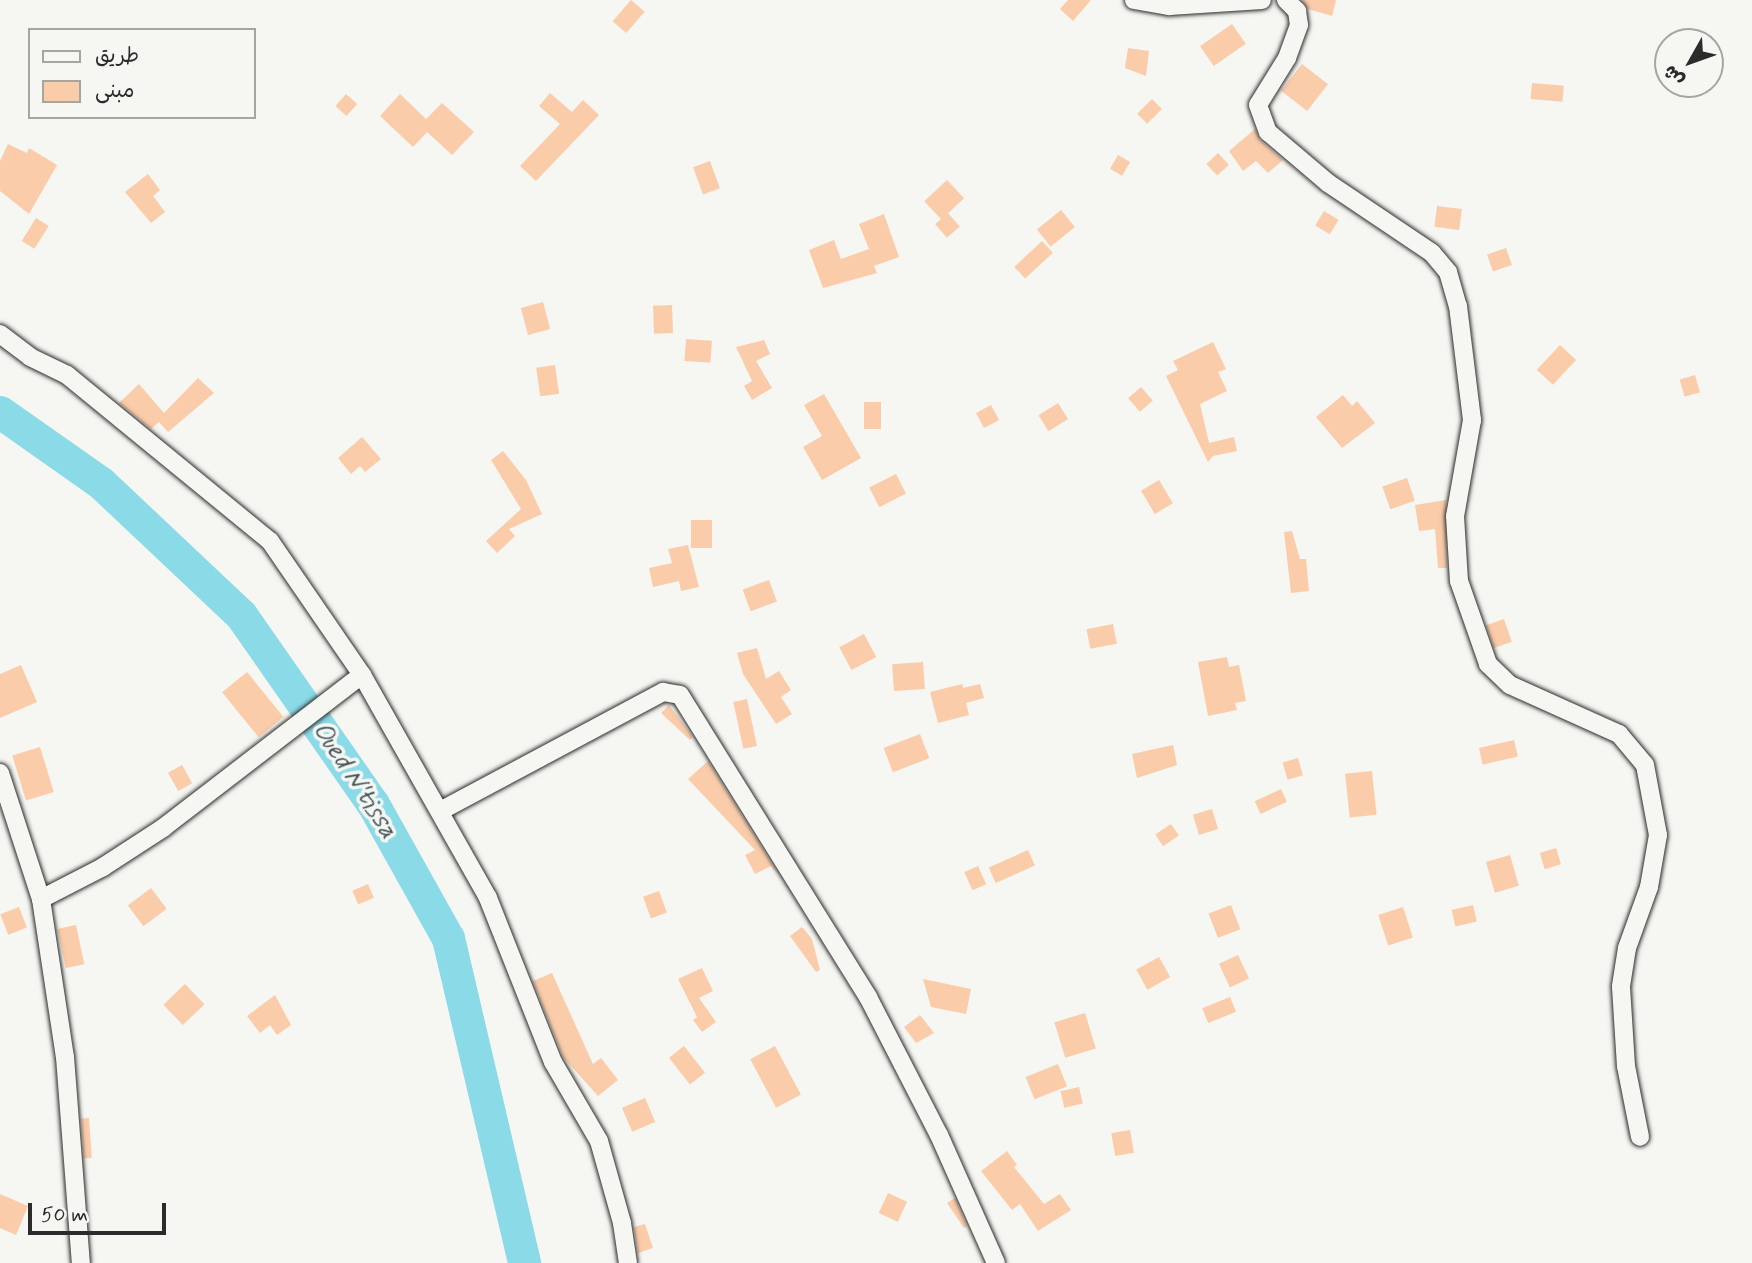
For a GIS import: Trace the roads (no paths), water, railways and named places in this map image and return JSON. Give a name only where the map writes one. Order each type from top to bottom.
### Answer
[{"type":"street","points":[[1134,0],[1169,6],[1262,0]]},
{"type":"street","points":[[1286,0],[1297,11],[1299,25],[1287,58],[1258,105],[1268,132],[1328,183],[1432,253],[1448,272],[1458,306],[1471,410],[1455,516],[1460,581],[1488,664],[1510,685],[1619,734],[1645,765],[1658,835],[1649,887],[1627,948],[1620,988],[1626,1066],[1640,1137]]},
{"type":"street","points":[[0,334],[30,357],[67,375],[270,541],[362,676],[442,810],[488,898],[553,1062],[599,1142],[622,1223],[628,1263]]},
{"type":"street","points":[[41,898],[103,867],[163,828],[362,676]]},
{"type":"street","points":[[442,810],[663,692],[680,695],[868,997],[939,1135],[996,1263]]},
{"type":"street","points":[[0,774],[41,898],[65,1057],[81,1263]]},
{"type":"waterway","name":"Oued N'tissa","points":[[0,412],[101,483],[241,615],[373,804],[448,938],[524,1263]]}]
